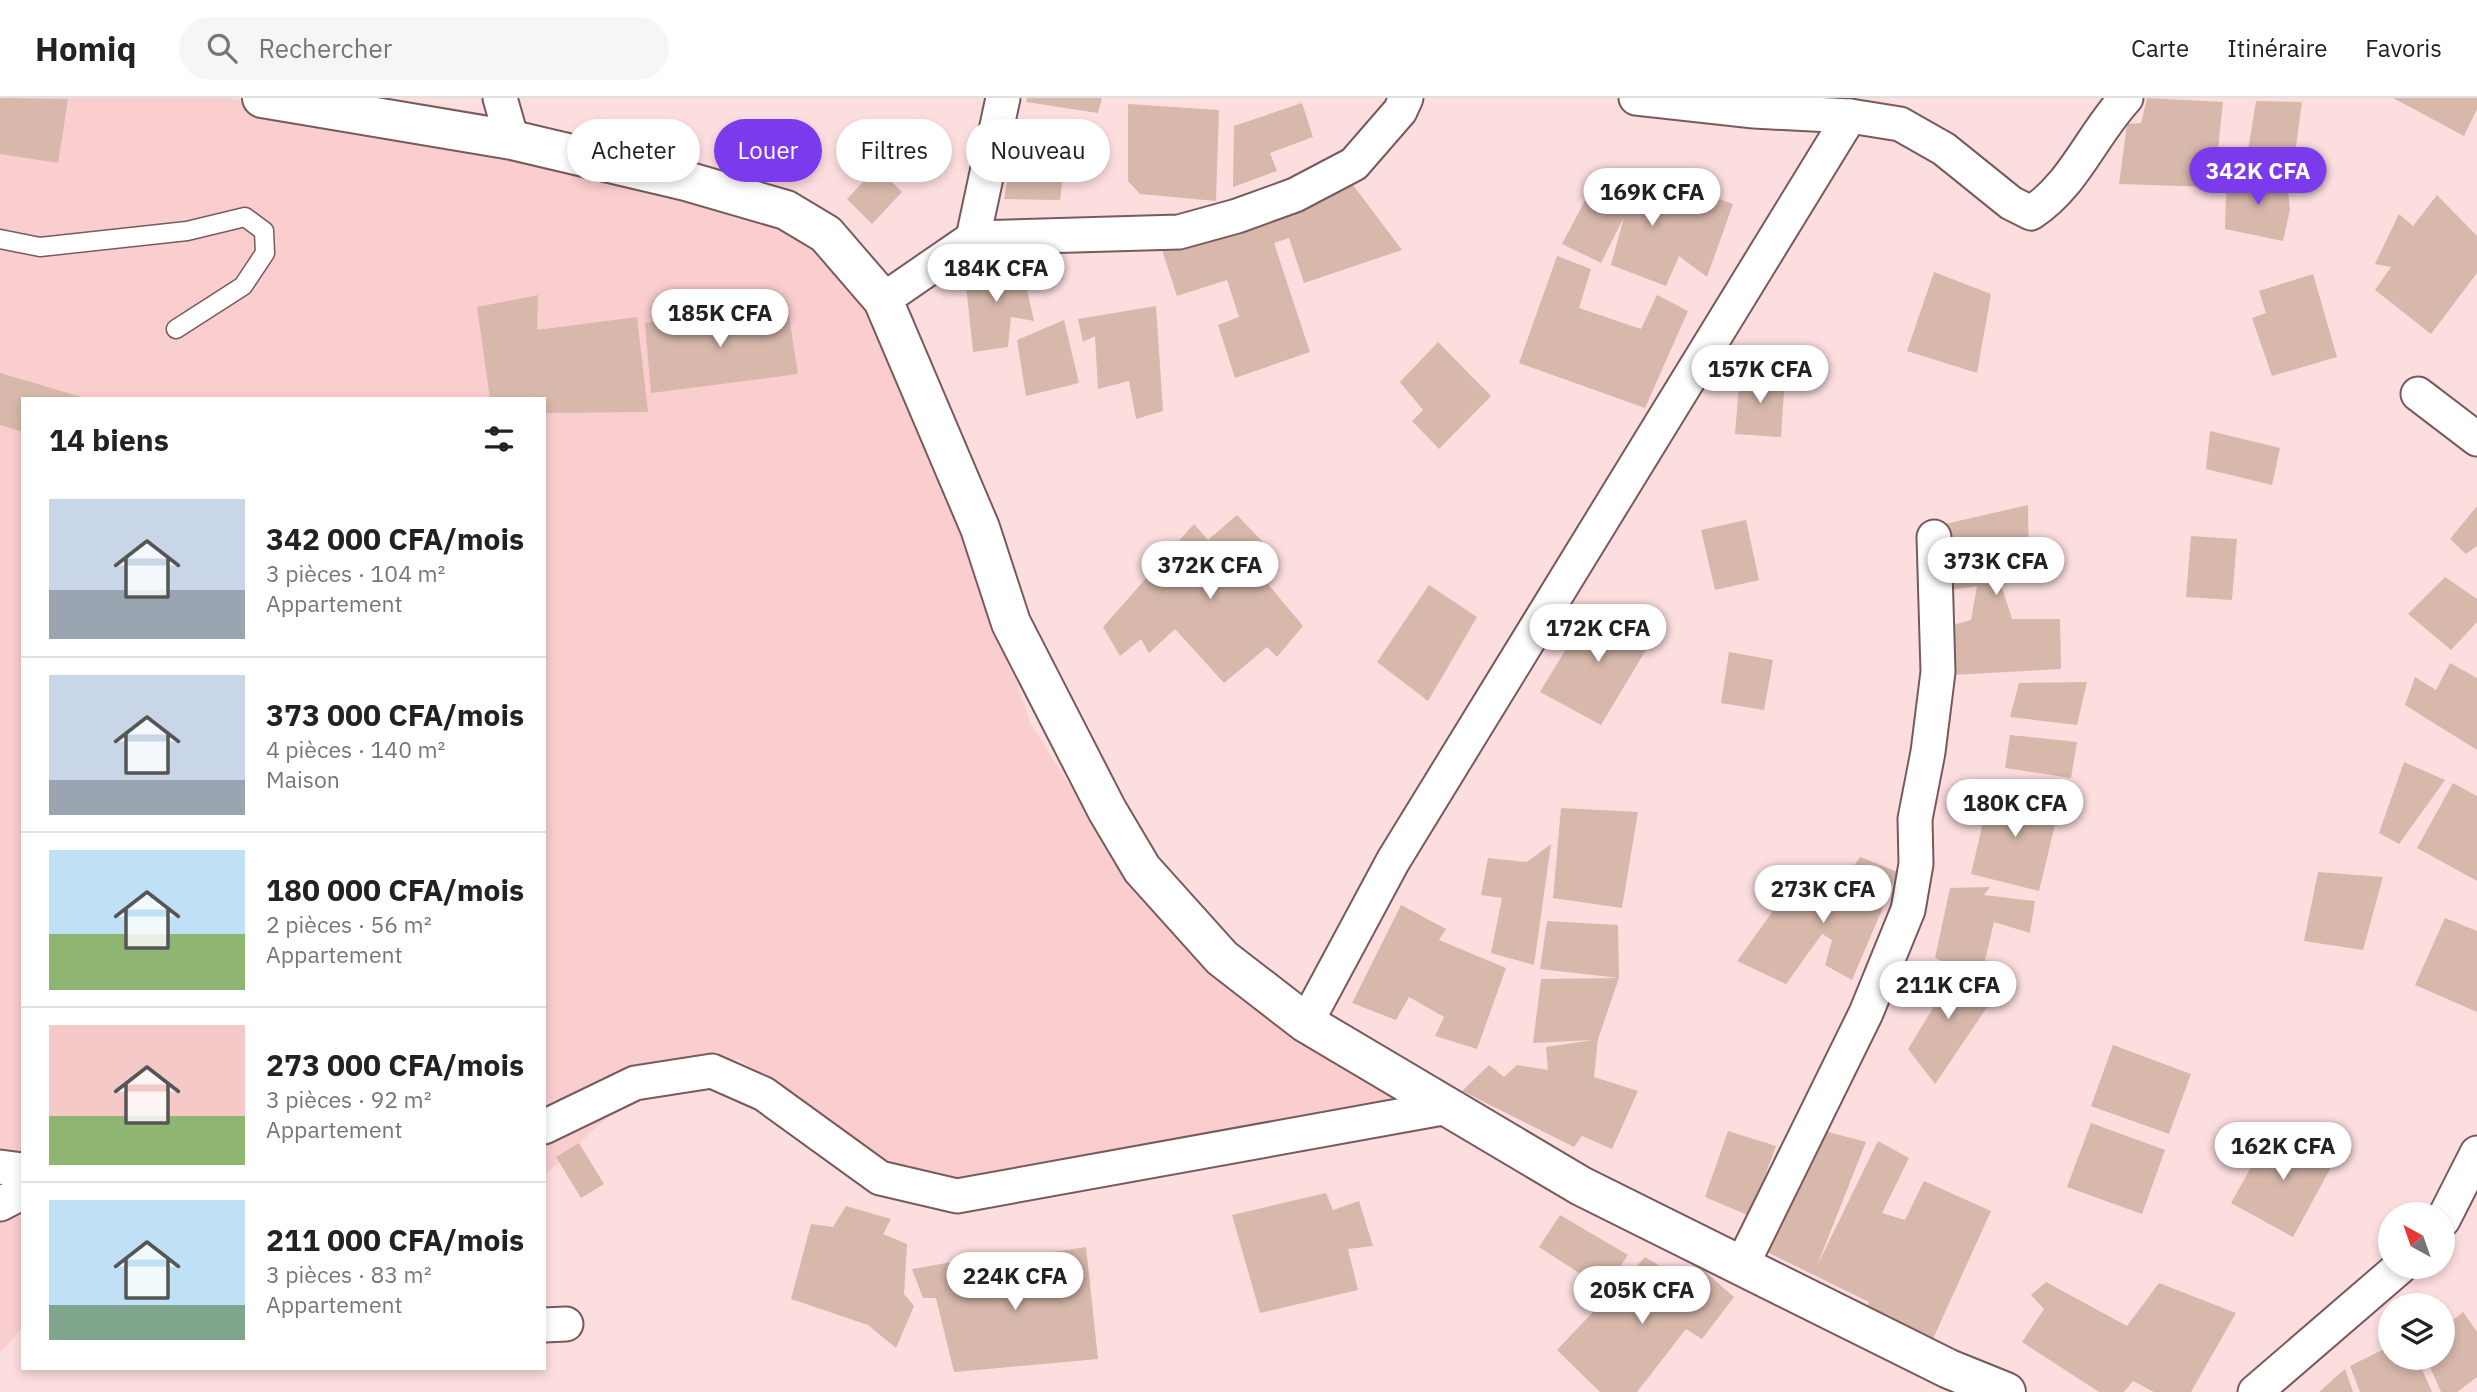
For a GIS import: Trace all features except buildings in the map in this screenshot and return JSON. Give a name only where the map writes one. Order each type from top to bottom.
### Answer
[{"type":"street","points":[[262,98],[512,140],[686,181],[786,210],[826,234],[883,300],[979,528],[1011,623],[1107,810],[1142,869],[1222,958],[1307,1023],[1581,1186],[1950,1368],[2006,1392]]},
{"type":"street","points":[[500,98],[512,140]]},
{"type":"street","points":[[974,238],[1003,98]]},
{"type":"street","points":[[883,300],[974,238],[1179,232],[1237,216],[1296,195],[1353,164],[1400,111],[1406,98]]},
{"type":"street","points":[[1636,98],[1754,111],[1850,116],[1900,124],[1944,149],[2011,203],[2031,213],[2062,188],[2107,118],[2126,98]]},
{"type":"street","points":[[1307,1023],[1393,861],[1850,116]]},
{"type":"street","points":[[2418,394],[2477,439]]},
{"type":"street","points":[[1742,1265],[1866,1013],[1908,910],[1916,864],[1915,819],[1928,752],[1938,672],[1934,537]]},
{"type":"street","points":[[546,1126],[635,1083],[712,1071],[764,1094],[880,1178],[957,1196],[1448,1107]]},
{"type":"street","points":[[2452,1202],[2477,1153]]},
{"type":"street","points":[[0,1167],[21,1170]]},
{"type":"street","points":[[0,1204],[21,1193]]},
{"type":"street","points":[[2255,1392],[2386,1279]]},
{"type":"lane","points":[[0,239],[40,247],[187,231],[245,217],[264,231],[265,253],[243,286],[176,329]]},
{"type":"shaded area","points":[[0,98],[230,98],[501,146],[567,164],[567,182],[632,182],[803,229],[856,285],[978,564],[1031,725],[1111,849],[1203,957],[1444,1128],[1233,1154],[1015,1201],[862,1161],[738,1058],[712,1071],[670,1059],[546,1174],[546,397],[21,397],[21,1329],[0,1353]]}]
